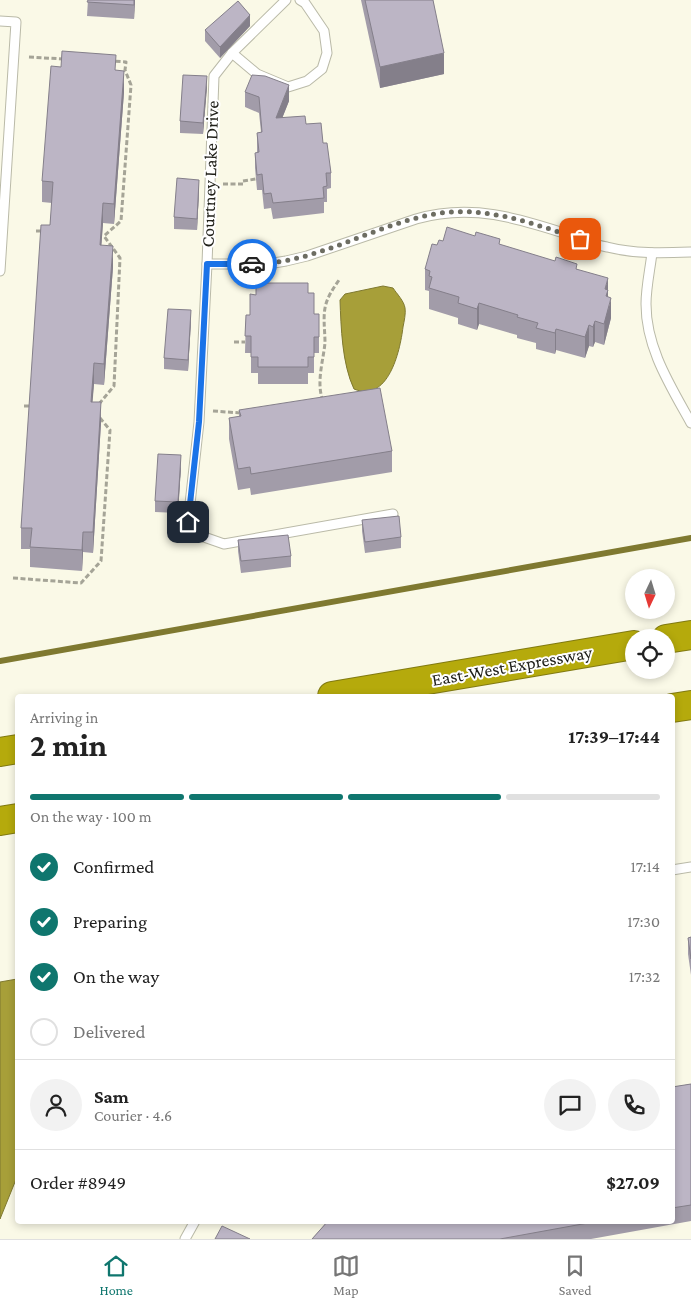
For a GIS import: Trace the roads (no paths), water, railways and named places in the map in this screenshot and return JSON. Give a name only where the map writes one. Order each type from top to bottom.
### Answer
[{"type":"highway","points":[[675,638],[691,635]]},
{"type":"highway","name":"East-West Expressway","points":[[344,694],[625,647]]},
{"type":"highway","points":[[675,708],[691,705]]},
{"type":"highway","points":[[0,752],[15,750]]},
{"type":"highway","points":[[0,821],[15,818]]},
{"type":"lane","name":"Courtney Lake Drive","points":[[286,0],[232,53],[214,76],[200,410],[188,522],[204,537],[224,544],[393,514]]},
{"type":"lane","points":[[232,53],[257,74],[288,87],[307,81],[322,69],[327,53],[324,31],[300,0]]},
{"type":"lane","points":[[0,21],[16,22],[0,271]]},
{"type":"lane","points":[[207,264],[268,264],[286,261],[307,256],[434,214],[449,212],[496,214],[606,247],[652,254],[691,252]]},
{"type":"lane","points":[[652,254],[646,302],[649,336],[657,358],[691,423]]},
{"type":"lane","points":[[675,870],[691,867]]},
{"type":"lane","points":[[185,1239],[193,1224]]},
{"type":"waterway","points":[[0,661],[691,538]]}]
